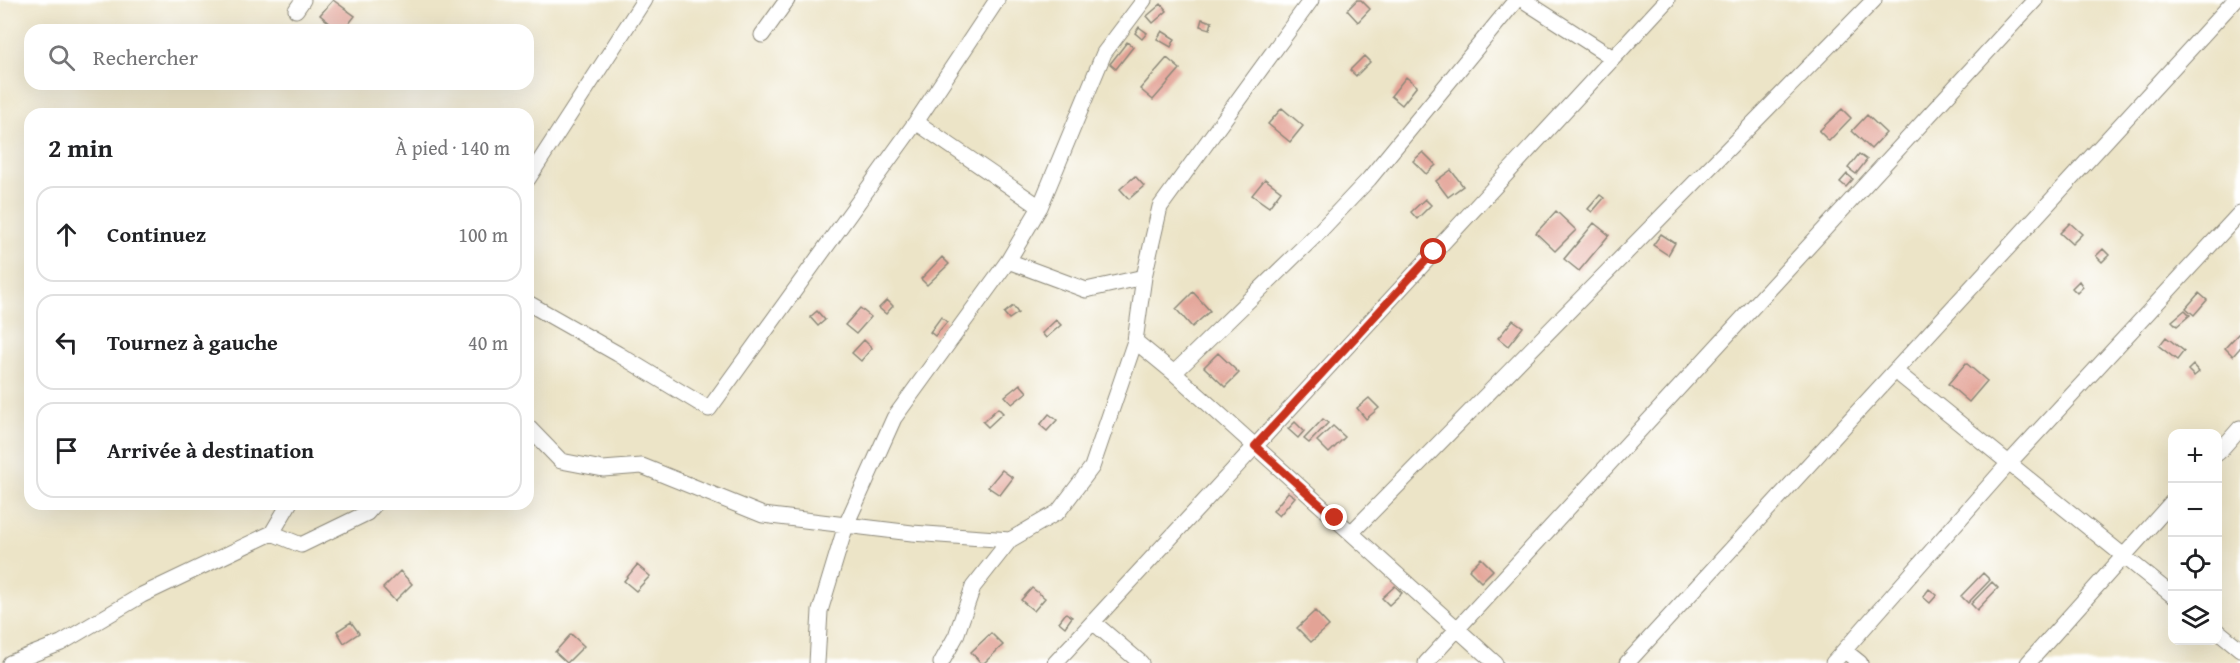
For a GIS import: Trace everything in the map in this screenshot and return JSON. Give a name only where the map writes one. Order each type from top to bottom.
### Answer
[{"type":"street","points":[[534,170],[644,0]]},
{"type":"street","points":[[762,35],[787,0]]},
{"type":"street","points":[[534,306],[709,409],[916,122],[998,0]]},
{"type":"street","points":[[817,663],[820,611],[846,525],[894,418],[1008,261],[1040,207],[1104,53],[1144,0]]},
{"type":"street","points":[[941,663],[956,636],[973,587],[1010,540],[1058,512],[1092,466],[1135,341],[1144,277],[1160,207],[1311,0]]},
{"type":"street","points":[[1174,373],[1318,234],[1369,179],[1516,0]]},
{"type":"street","points":[[1522,0],[1613,58]]},
{"type":"street","points":[[1055,663],[1666,0]]},
{"type":"street","points":[[1351,533],[1874,0]]},
{"type":"street","points":[[1426,663],[2035,0]]},
{"type":"street","points":[[1627,663],[2232,4]]},
{"type":"street","points":[[916,122],[1040,207]]},
{"type":"street","points":[[1833,663],[2009,463],[2240,213]]},
{"type":"street","points":[[1008,261],[1086,290],[1144,277]]},
{"type":"street","points":[[1135,341],[1174,373],[1495,663]]},
{"type":"street","points":[[1895,371],[2168,591]]},
{"type":"street","points":[[2222,448],[2240,428]]},
{"type":"street","points":[[534,433],[561,461],[603,469],[642,466],[763,514],[912,533],[1010,540]]},
{"type":"street","points":[[2028,663],[2168,506]]},
{"type":"street","points":[[9,663],[61,643],[142,595],[273,533],[286,510]]},
{"type":"street","points":[[273,533],[301,544],[370,510]]},
{"type":"street","points":[[1093,622],[1141,663]]},
{"type":"street","points":[[2222,635],[2240,649]]},
{"type":"street","points":[[42,663],[61,643]]},
{"type":"street","points":[[1845,651],[1860,663]]},
{"type":"street","points":[[2233,663],[2240,656]]},
{"type":"building","points":[[333,0],[355,16],[349,24],[331,24],[320,15]]},
{"type":"building","points":[[1357,0],[1361,0],[1370,9],[1358,22],[1347,10]]},
{"type":"building","points":[[1161,4],[1167,11],[1153,23],[1147,16]]},
{"type":"building","points":[[1202,19],[1212,22],[1210,29],[1200,26]]},
{"type":"building","points":[[1139,27],[1147,33],[1142,39],[1135,33]]},
{"type":"building","points":[[1162,31],[1175,39],[1171,47],[1157,39]]},
{"type":"building","points":[[1127,42],[1133,47],[1116,69],[1110,64]]},
{"type":"building","points":[[1364,56],[1370,62],[1356,76],[1350,70]]},
{"type":"building","points":[[1167,58],[1180,69],[1153,100],[1140,89]]},
{"type":"building","points":[[1406,77],[1417,86],[1402,105],[1391,96]]},
{"type":"building","points":[[1282,108],[1303,126],[1290,142],[1268,124]]},
{"type":"building","points":[[1842,109],[1851,118],[1829,141],[1819,131]]},
{"type":"building","points":[[1867,115],[1886,133],[1871,149],[1852,131]]},
{"type":"building","points":[[1423,152],[1436,165],[1426,174],[1413,161]]},
{"type":"building","points":[[1859,154],[1867,160],[1856,174],[1848,168]]},
{"type":"building","points":[[1451,170],[1463,186],[1448,197],[1436,181]]},
{"type":"building","points":[[1847,174],[1853,179],[1846,187],[1840,182]]},
{"type":"building","points":[[1135,176],[1144,186],[1129,199],[1120,189]]},
{"type":"building","points":[[1265,179],[1281,191],[1269,207],[1252,195]]},
{"type":"building","points":[[1600,195],[1604,198],[1592,212],[1588,209]]},
{"type":"building","points":[[1425,199],[1431,205],[1417,219],[1411,212]]},
{"type":"building","points":[[1556,211],[1576,230],[1555,251],[1536,233]]},
{"type":"building","points":[[1594,223],[1609,235],[1579,271],[1564,259]]},
{"type":"building","points":[[2070,223],[2082,234],[2072,244],[2060,233]]},
{"type":"building","points":[[1661,234],[1675,243],[1668,255],[1653,245]]},
{"type":"building","points":[[2103,249],[2109,255],[2102,262],[2096,256]]},
{"type":"building","points":[[942,257],[949,264],[927,285],[921,279]]},
{"type":"building","points":[[2079,281],[2083,287],[2077,293],[2072,288]]},
{"type":"building","points":[[1193,292],[1210,311],[1192,327],[1176,309]]},
{"type":"building","points":[[2199,293],[2207,300],[2194,315],[2186,308]]},
{"type":"building","points":[[887,300],[893,306],[886,314],[879,308]]},
{"type":"building","points":[[1013,306],[1018,313],[1009,319],[1004,313]]},
{"type":"building","points":[[860,308],[871,317],[856,334],[845,325]]},
{"type":"building","points":[[2185,310],[2190,315],[2177,326],[2172,321]]},
{"type":"building","points":[[817,311],[825,320],[818,326],[810,317]]},
{"type":"building","points":[[941,317],[947,322],[935,336],[930,332]]},
{"type":"building","points":[[1056,320],[1061,325],[1046,338],[1042,333]]},
{"type":"building","points":[[1513,320],[1523,327],[1508,346],[1498,338]]},
{"type":"building","points":[[2240,332],[2240,348],[2233,356],[2225,348]]},
{"type":"building","points":[[2166,337],[2184,351],[2177,360],[2159,346]]},
{"type":"building","points":[[864,340],[872,348],[861,361],[852,353]]},
{"type":"building","points":[[1218,353],[1239,373],[1225,387],[1204,367]]},
{"type":"building","points":[[1966,363],[1987,381],[1969,402],[1948,384]]},
{"type":"building","points":[[2193,365],[2199,372],[2194,376],[2188,370]]},
{"type":"building","points":[[1020,384],[1027,392],[1012,404],[1005,396]]},
{"type":"building","points":[[1369,398],[1379,408],[1366,419],[1357,408]]},
{"type":"building","points":[[998,408],[1003,413],[988,427],[983,422]]},
{"type":"building","points":[[1049,414],[1057,420],[1047,431],[1040,425]]},
{"type":"building","points":[[1323,419],[1328,423],[1309,443],[1304,439]]},
{"type":"building","points":[[1295,422],[1304,431],[1298,438],[1288,429]]},
{"type":"building","points":[[1333,426],[1345,437],[1329,453],[1317,441]]},
{"type":"building","points":[[1002,470],[1013,478],[1000,495],[988,487]]},
{"type":"building","points":[[1288,492],[1295,497],[1279,516],[1273,511]]},
{"type":"building","points":[[1481,558],[1493,570],[1481,582],[1469,570]]},
{"type":"building","points":[[637,565],[650,576],[636,591],[624,581]]},
{"type":"building","points":[[400,571],[412,584],[395,601],[383,588]]},
{"type":"building","points":[[1983,573],[1990,580],[1968,603],[1961,596]]},
{"type":"building","points":[[1992,582],[1998,588],[1977,610],[1971,604]]},
{"type":"building","points":[[1395,586],[1402,593],[1389,605],[1382,598]]},
{"type":"building","points":[[1032,588],[1045,598],[1034,611],[1021,600]]},
{"type":"building","points":[[1929,589],[1937,595],[1930,603],[1923,597]]},
{"type":"building","points":[[1315,611],[1329,626],[1311,642],[1297,628]]},
{"type":"building","points":[[1066,613],[1072,617],[1065,627],[1059,622]]},
{"type":"building","points":[[351,622],[359,633],[344,643],[337,631]]},
{"type":"building","points":[[991,633],[1003,645],[984,663],[981,663],[971,652]]},
{"type":"building","points":[[571,634],[584,646],[567,663],[555,652]]},
{"type":"route","points":[[1335,518],[1255,446],[1434,252]]}]
